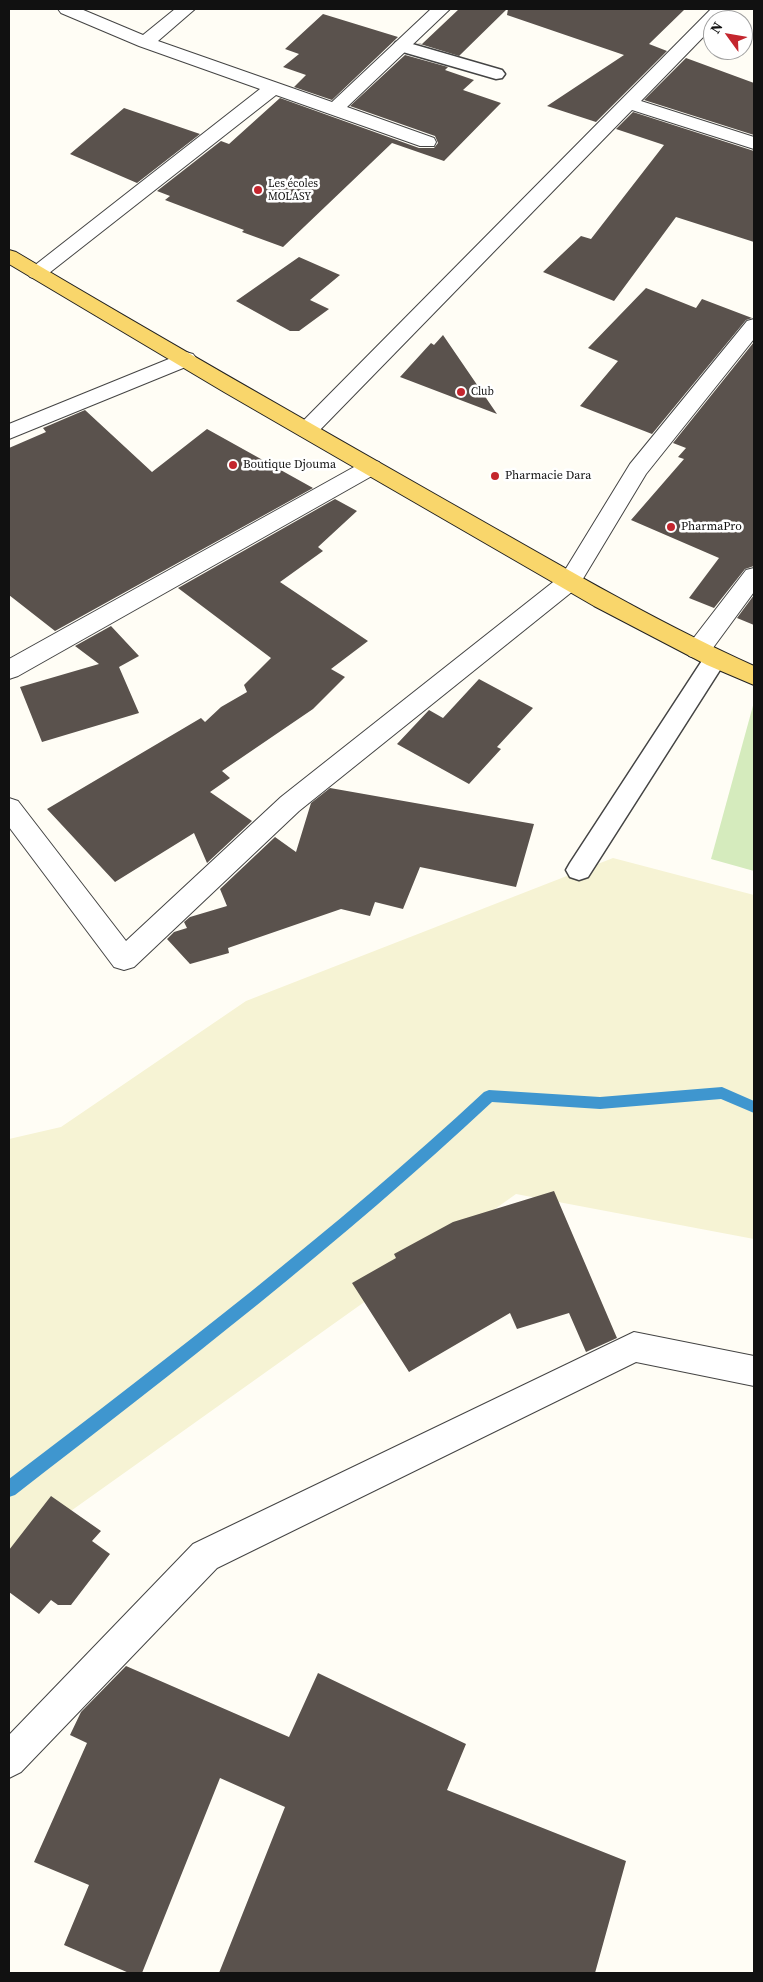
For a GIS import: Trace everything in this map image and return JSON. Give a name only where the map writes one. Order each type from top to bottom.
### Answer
[{"type":"main road","points":[[9,256],[570,581],[706,654],[754,676]]},
{"type":"street","points":[[67,9],[145,42],[427,142]]},
{"type":"street","points":[[145,42],[186,9]]},
{"type":"street","points":[[334,110],[441,9]]},
{"type":"street","points":[[308,430],[721,9]]},
{"type":"street","points":[[37,273],[273,88]]},
{"type":"street","points":[[630,102],[754,144]]},
{"type":"street","points":[[9,808],[124,959],[290,804],[570,581],[638,469],[754,326]]},
{"type":"street","points":[[9,432],[186,359]]},
{"type":"street","points":[[9,670],[371,467]]},
{"type":"street","points":[[706,654],[754,576]]},
{"type":"street","points":[[9,1760],[204,1556],[634,1347],[754,1371]]},
{"type":"lane","points":[[402,46],[496,74]]},
{"type":"lane","points":[[579,870],[706,654]]},
{"type":"shaded area","points":[[613,858],[754,895],[754,1239],[516,1194],[9,1555],[9,1139],[61,1127],[246,1001]]},
{"type":"green space","points":[[754,702],[754,871],[711,859]]},
{"type":"building","points":[[459,9],[507,9],[459,56],[417,43],[422,44]]},
{"type":"building","points":[[508,9],[685,9],[649,44],[667,51],[596,122],[547,106],[624,55],[507,15]]},
{"type":"building","points":[[323,14],[398,37],[332,100],[294,87],[306,75],[283,67],[299,54],[285,49]]},
{"type":"building","name":"Les écoles MOLASY","points":[[405,55],[448,67],[445,70],[474,80],[463,90],[501,103],[444,161],[392,143],[283,247],[165,200],[170,196],[157,191],[221,141],[229,144],[280,98],[419,148],[434,148],[438,143],[435,136],[350,106]]},
{"type":"building","points":[[686,58],[754,83],[754,135],[644,100]]},
{"type":"building","points":[[124,108],[200,134],[137,183],[70,154]]},
{"type":"building","points":[[633,112],[754,151],[754,242],[676,217],[614,301],[543,272],[581,236],[591,239],[664,145],[616,129]]},
{"type":"building","points":[[299,257],[340,275],[310,300],[329,309],[299,331],[290,331],[236,301]]},
{"type":"building","points":[[646,288],[696,308],[702,299],[752,318],[746,320],[652,434],[580,406],[618,361],[588,348]]},
{"type":"building","points":[[443,335],[497,414],[400,377],[431,343],[434,345]]},
{"type":"building","points":[[754,342],[754,566],[745,569],[714,608],[689,598],[719,558],[631,520],[684,459],[678,457],[686,448],[673,443]]},
{"type":"building","points":[[85,410],[152,472],[207,429],[313,488],[55,631],[9,595],[9,448],[46,432],[43,428]]},
{"type":"building","points":[[335,499],[357,511],[318,547],[323,551],[280,582],[368,641],[331,669],[345,677],[313,709],[222,771],[230,778],[210,792],[252,821],[207,863],[194,833],[115,882],[47,809],[201,718],[205,722],[221,707],[247,692],[244,685],[271,658],[178,588]]},
{"type":"building","points":[[754,595],[754,625],[737,618]]},
{"type":"building","points":[[111,626],[139,656],[119,667],[139,713],[42,742],[20,687],[99,664],[75,646]]},
{"type":"building","points":[[479,679],[533,708],[497,747],[501,749],[469,784],[397,744],[429,710],[443,718]]},
{"type":"building","points":[[330,788],[534,824],[516,887],[420,867],[403,909],[375,902],[370,916],[341,909],[228,948],[229,953],[190,964],[167,939],[174,932],[187,928],[184,922],[190,917],[227,906],[220,889],[275,837],[296,852],[311,803]]},
{"type":"building","points":[[554,1191],[617,1338],[586,1352],[569,1313],[517,1329],[510,1313],[409,1372],[352,1283],[396,1258],[394,1254],[453,1222]]},
{"type":"building","points":[[51,1496],[101,1531],[92,1541],[110,1554],[71,1605],[58,1605],[51,1600],[39,1614],[9,1592],[9,1550]]},
{"type":"building","points":[[126,1666],[289,1737],[318,1673],[466,1744],[447,1790],[626,1861],[595,1973],[219,1973],[285,1807],[220,1778],[142,1973],[129,1973],[64,1945],[89,1885],[34,1862],[87,1743],[70,1735],[81,1712]]},
{"type":"waterway","points":[[9,1489],[194,1347],[315,1250],[432,1149],[489,1096],[600,1103],[722,1093],[754,1107]]},
{"type":"place","name":"Les écoles MOLASY","points":[[258,190]]},
{"type":"place","name":"Club","points":[[461,392]]},
{"type":"place","name":"Boutique Djouma","points":[[233,465]]},
{"type":"place","name":"Pharmacie Dara","points":[[495,476]]},
{"type":"place","name":"PharmaPro","points":[[671,527]]}]
